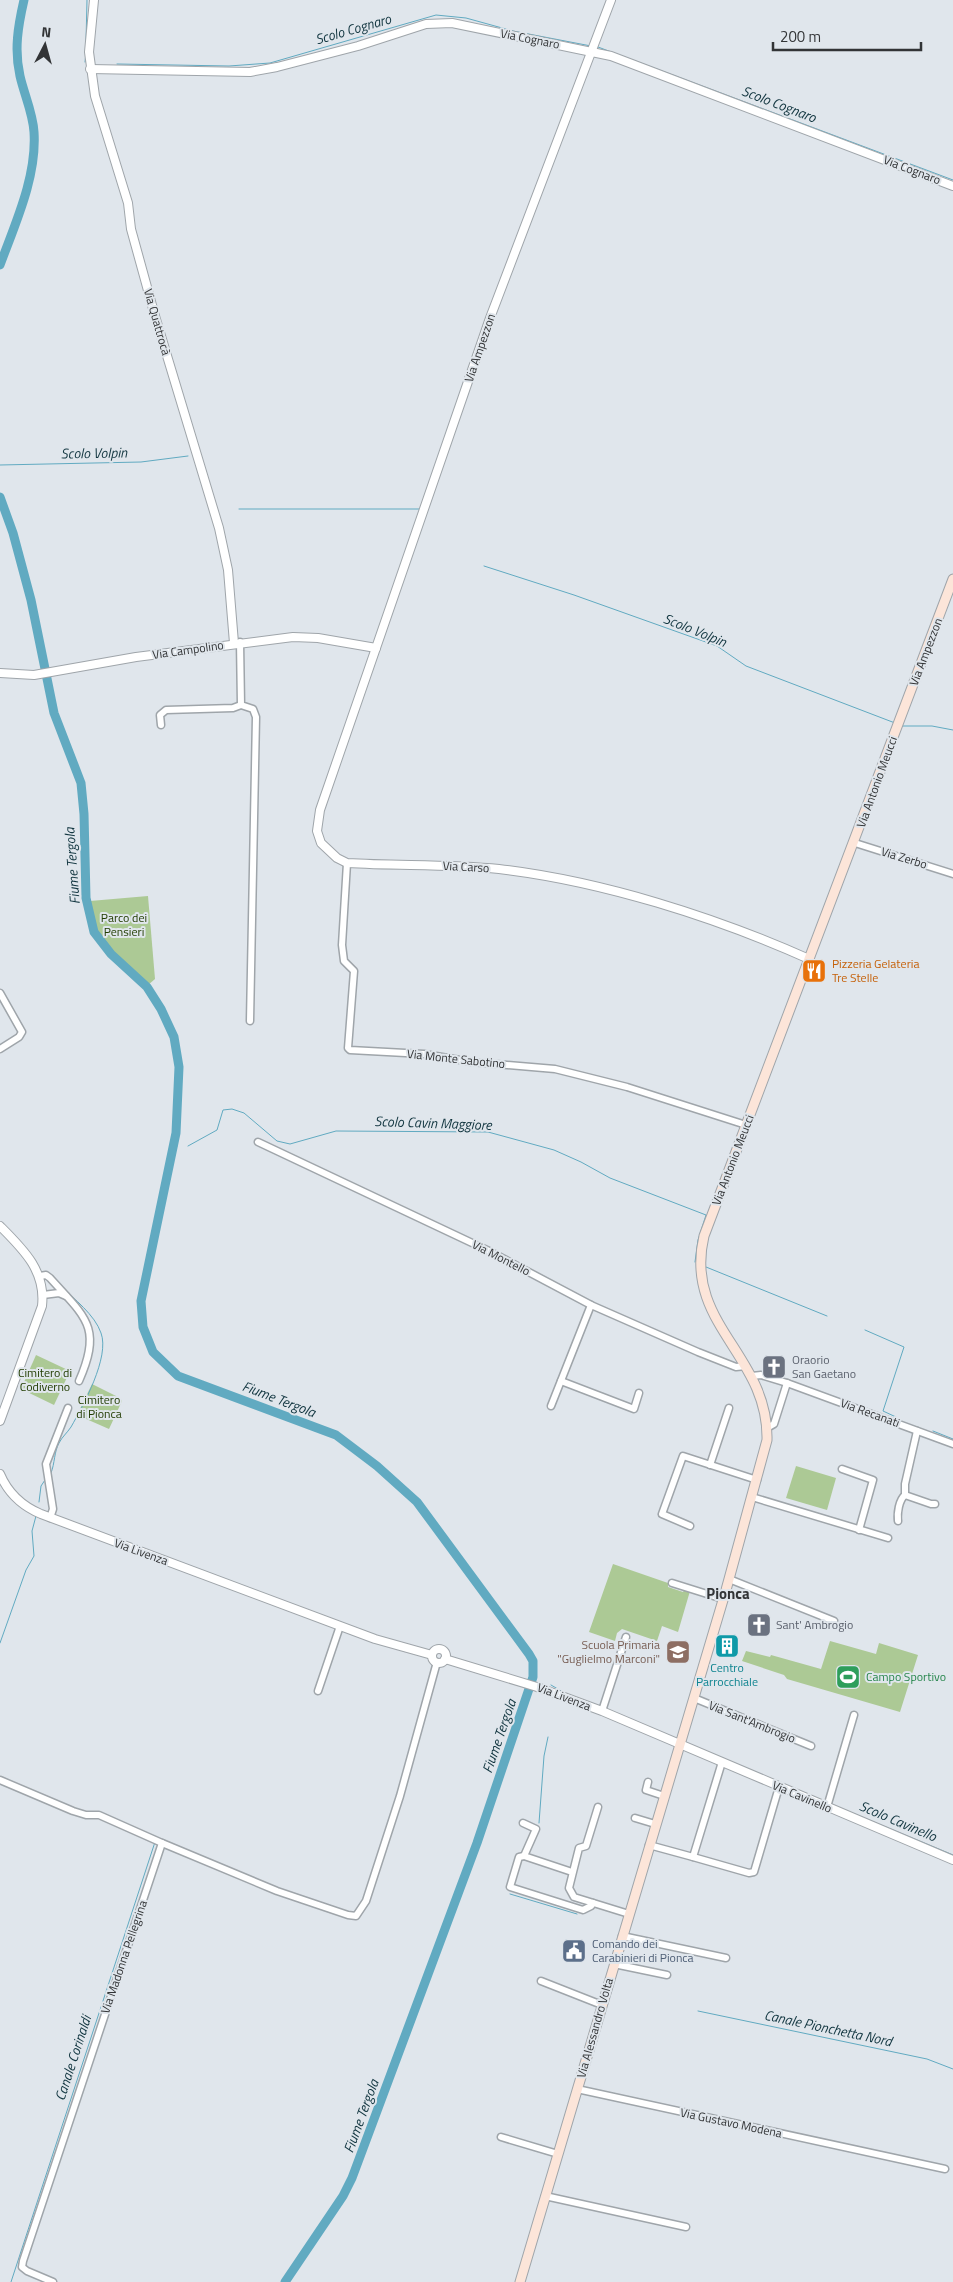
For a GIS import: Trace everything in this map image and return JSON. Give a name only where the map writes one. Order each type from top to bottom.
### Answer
[{"type":"main road","name":"Via Ampezzon","points":[[899,724],[953,579]]},
{"type":"main road","name":"Via Antonio Meucci","points":[[680,1745],[729,1579],[767,1440],[763,1402],[752,1376],[709,1306],[702,1285],[701,1262],[704,1236],[899,724]]},
{"type":"main road","name":"Via Alessandro Volta","points":[[520,2282],[680,1745]]},
{"type":"street","name":"Via Quattrocà","points":[[94,0],[89,52],[90,69],[114,160],[128,203],[132,229],[148,292],[219,528],[228,570],[237,643]]},
{"type":"street","name":"Via Ampezzon","points":[[376,648],[490,318],[611,0]]},
{"type":"street","name":"Via Cognaro","points":[[90,69],[250,72],[302,61],[426,24],[444,22],[593,50],[953,186]]},
{"type":"street","name":"Via Campolino","points":[[0,674],[40,674],[136,657],[237,643],[300,637],[376,648]]},
{"type":"street","points":[[237,643],[241,705]]},
{"type":"street","points":[[348,864],[337,858],[321,843],[317,831],[320,810],[376,648]]},
{"type":"street","points":[[161,725],[160,715],[166,710],[233,708],[241,705],[253,709],[256,717],[250,1021]]},
{"type":"street","name":"Via Zerbo","points":[[855,843],[953,874]]},
{"type":"street","name":"Via Carso","points":[[348,864],[498,869],[585,884],[716,921],[809,959]]},
{"type":"street","name":"Via Monte Sabotino","points":[[348,864],[342,946],[344,961],[354,971],[348,1048],[350,1050],[424,1054],[472,1062],[555,1069],[627,1087],[746,1125]]},
{"type":"street","points":[[0,993],[22,1032],[20,1037],[0,1049]]},
{"type":"street","name":"Via Montello","points":[[258,1142],[487,1250],[591,1305],[736,1367],[746,1366]]},
{"type":"street","points":[[0,1226],[28,1256],[40,1276],[43,1295],[42,1306],[0,1421]]},
{"type":"street","points":[[40,1276],[50,1278],[82,1313],[90,1333],[89,1355],[79,1381]]},
{"type":"street","points":[[43,1295],[59,1294],[67,1296]]},
{"type":"street","points":[[551,1406],[591,1305]]},
{"type":"street","name":"Via Recanati","points":[[752,1376],[761,1375],[953,1444]]},
{"type":"street","points":[[561,1381],[634,1409],[639,1393]]},
{"type":"street","points":[[767,1428],[774,1424],[787,1384]]},
{"type":"street","points":[[50,1518],[53,1508],[46,1464],[68,1408]]},
{"type":"street","points":[[710,1465],[729,1408]]},
{"type":"street","points":[[898,1521],[918,1431]]},
{"type":"street","points":[[690,1526],[662,1514],[683,1456],[757,1480]]},
{"type":"street","points":[[842,1469],[873,1480],[859,1530]]},
{"type":"street","name":"Via Livenza","points":[[0,1474],[7,1487],[19,1501],[32,1510],[50,1518],[375,1640],[537,1687],[680,1745]]},
{"type":"street","points":[[905,1494],[935,1504]]},
{"type":"street","points":[[752,1497],[888,1538]]},
{"type":"street","points":[[729,1579],[834,1621]]},
{"type":"street","points":[[672,1583],[722,1599]]},
{"type":"street","points":[[318,1691],[340,1626]]},
{"type":"street","points":[[602,1712],[626,1637]]},
{"type":"street","points":[[0,1780],[80,1813],[99,1815],[277,1890],[348,1915],[356,1916],[361,1912],[366,1901],[400,1796],[438,1659]]},
{"type":"street","name":"Via Sant'Ambrogio","points":[[694,1698],[811,1746]]},
{"type":"street","points":[[827,1807],[854,1715]]},
{"type":"street","name":"Via Cavinello","points":[[680,1745],[953,1860]]},
{"type":"street","points":[[693,1857],[722,1762]]},
{"type":"street","points":[[648,1782],[646,1790],[664,1796]]},
{"type":"street","points":[[649,1845],[749,1874],[754,1872],[779,1787]]},
{"type":"street","points":[[598,1807],[586,1846],[579,1848],[568,1885],[571,1894],[629,1914]]},
{"type":"street","points":[[635,1818],[655,1824]]},
{"type":"street","points":[[523,1823],[536,1829],[524,1856]]},
{"type":"street","name":"Via Madonna Pellegrina","points":[[53,2282],[27,2271],[22,2267],[23,2261],[162,1843]]},
{"type":"street","points":[[572,1872],[524,1856],[519,1857],[510,1883],[512,1888],[584,1910],[591,1906],[593,1902]]},
{"type":"street","points":[[622,1936],[726,1958]]},
{"type":"street","points":[[614,1964],[667,1976]]},
{"type":"street","points":[[542,1981],[602,2005]]},
{"type":"street","name":"Via Gustavo Modena","points":[[577,2089],[945,2168]]},
{"type":"street","points":[[501,2137],[558,2154]]},
{"type":"street","points":[[545,2196],[686,2227]]},
{"type":"green space","name":"Parco dei Pensieri","points":[[148,896],[155,979],[148,985],[113,954],[96,929],[90,901]]},
{"type":"green space","name":"Cimitero di Codiverno","points":[[36,1355],[70,1371],[54,1405],[21,1389]]},
{"type":"green space","name":"Cimitero di Pionca","points":[[92,1384],[120,1398],[122,1401],[109,1429],[77,1415]]},
{"type":"green space","points":[[796,1466],[836,1478],[827,1510],[786,1498]]},
{"type":"green space","points":[[613,1564],[668,1583],[668,1587],[683,1592],[685,1589],[690,1591],[678,1632],[662,1626],[657,1641],[622,1629],[617,1633],[615,1641],[589,1632]]},
{"type":"green space","name":"Campo Sportivo","points":[[830,1641],[876,1654],[879,1643],[918,1655],[900,1712],[787,1679],[784,1675],[742,1661],[746,1651],[770,1657],[771,1655],[821,1669]]},
{"type":"waterway","name":"Fiume Tergola","points":[[0,265],[29,183],[34,149],[33,125],[17,57],[24,0]]},
{"type":"waterway","name":"Scolo Cognaro","points":[[86,42],[87,0]]},
{"type":"waterway","name":"Scolo Cognaro","points":[[117,64],[229,66],[270,63],[436,15],[466,18],[513,31],[591,46]]},
{"type":"waterway","name":"Scolo Cognaro","points":[[598,47],[953,180]]},
{"type":"waterway","name":"Scolo Cognaro","points":[[85,62],[86,53]]},
{"type":"waterway","name":"Scolo Volpin","points":[[0,465],[141,462],[188,456]]},
{"type":"waterway","name":"Fiume Tergola","points":[[0,497],[13,533],[31,600],[54,713],[81,783],[84,814],[86,898],[94,932],[111,954],[147,987],[161,1009],[174,1037],[179,1067],[176,1133],[141,1301],[143,1327],[153,1352],[178,1376],[336,1435],[377,1466],[417,1502],[533,1661],[533,1677],[477,1843],[352,2178],[343,2196],[285,2282]]},
{"type":"waterway","name":"Scolo Volpin","points":[[239,509],[419,509]]},
{"type":"waterway","name":"Scolo Volpin","points":[[484,566],[574,595],[717,646],[746,666],[895,723]]},
{"type":"waterway","name":"Scolo Volpin","points":[[903,726],[932,726],[953,730]]},
{"type":"waterway","name":"Scolo Cavin Maggiore","points":[[188,1146],[217,1130],[223,1110],[232,1109],[244,1113],[277,1141],[290,1144],[336,1131],[488,1132],[554,1150],[610,1178],[706,1215],[698,1240],[695,1262]]},
{"type":"waterway","name":"Scolo Cavin Maggiore","points":[[706,1267],[827,1316]]},
{"type":"waterway","points":[[51,1473],[59,1443],[71,1427],[94,1381],[99,1368],[103,1343],[101,1333],[94,1320],[61,1286]]},
{"type":"waterway","name":"Scolo Cavin Maggiore","points":[[865,1330],[904,1347],[883,1411],[896,1417]]},
{"type":"waterway","name":"Scolo Cavin Maggiore","points":[[933,1431],[953,1439]]},
{"type":"waterway","points":[[39,1502],[41,1486],[45,1480]]},
{"type":"waterway","points":[[0,1643],[26,1570],[34,1556],[32,1531],[36,1516]]},
{"type":"waterway","name":"Scolo Cavinello","points":[[551,1685],[563,1692]]},
{"type":"waterway","name":"Canale Pionchetta Nord","points":[[539,1823],[544,1756],[548,1737]]},
{"type":"waterway","name":"Scolo Cavinello","points":[[845,1810],[953,1855]]},
{"type":"waterway","name":"Canale Corinaldi","points":[[11,2282],[155,1842]]},
{"type":"waterway","name":"Canale Pionchetta Nord","points":[[510,1894],[577,1914]]},
{"type":"waterway","name":"Canale Pionchetta Nord","points":[[698,2011],[927,2059],[953,2069]]},
{"type":"place","name":"Pizzeria Gelateria Tre Stelle","points":[[814,971]]},
{"type":"place","name":"Oraorio San Gaetano","points":[[774,1367]]},
{"type":"place","name":"Sant' Ambrogio","points":[[759,1625]]},
{"type":"place","name":"Centro Parrocchiale","points":[[727,1646]]},
{"type":"place","name":"Scuola Primaria \"Guglielmo Marconi\"","points":[[678,1652]]},
{"type":"place","name":"Campo Sportivo","points":[[848,1677]]},
{"type":"place","name":"Comando dei Carabinieri di Pionca","points":[[574,1951]]},
{"type":"district","name":"Pionca","points":[[728,1594]]}]
